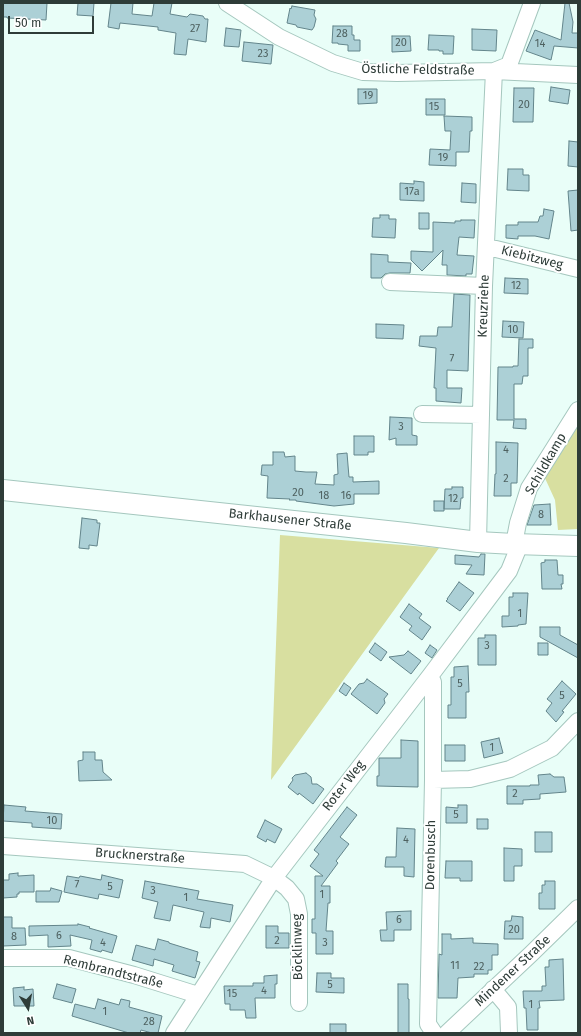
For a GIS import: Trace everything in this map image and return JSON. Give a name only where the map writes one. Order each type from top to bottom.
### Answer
[{"type":"main road","name":"Barkhausener Straße","points":[[3,490],[406,532],[478,542],[578,546]]},
{"type":"street","name":"Östliche Feldstraße","points":[[227,3],[279,37],[333,63],[362,72],[494,71],[578,75]]},
{"type":"street","points":[[494,71],[509,65],[532,3]]},
{"type":"street","name":"Kreuzriehe","points":[[478,542],[484,286],[494,71]]},
{"type":"street","name":"Kiebitzweg","points":[[486,248],[496,249],[578,269]]},
{"type":"street","points":[[390,282],[484,286]]},
{"type":"street","name":"Schildkamp","points":[[517,544],[518,523],[529,488],[578,410]]},
{"type":"street","points":[[422,414],[481,415]]},
{"type":"street","name":"Roter Weg","points":[[174,1033],[274,878],[509,571],[517,544]]},
{"type":"street","name":"Dorenbusch","points":[[430,676],[433,682],[433,780],[428,1024],[434,1033]]},
{"type":"street","points":[[433,780],[470,779],[510,769],[552,748],[578,721]]},
{"type":"street","name":"Brucknerstraße","points":[[3,846],[245,864],[274,878]]},
{"type":"street","name":"Böcklinweg","points":[[274,878],[288,888],[296,899],[299,914],[299,1003]]},
{"type":"street","name":"Mindener Straße","points":[[447,1033],[578,908]]},
{"type":"street","name":"Rembrandtstraße","points":[[3,958],[69,958],[134,975],[198,995]]},
{"type":"street","points":[[493,989],[508,1007],[509,1033]]},
{"type":"green space","points":[[578,404],[578,529],[558,530],[555,500],[538,463]]},
{"type":"green space","points":[[280,535],[439,548],[271,780]]},
{"type":"building","points":[[3,3],[47,3],[46,20],[3,17]]},
{"type":"building","points":[[78,3],[94,3],[93,16],[77,15]]},
{"type":"building","points":[[111,3],[133,3],[132,14],[152,16],[154,3],[172,3],[170,14],[187,17],[190,14],[203,16],[205,19],[208,19],[206,42],[188,39],[186,55],[174,54],[176,33],[158,30],[158,27],[120,23],[119,29],[108,27]]},
{"type":"building","points":[[565,3],[569,3],[573,22],[572,33],[578,33],[578,48],[554,46],[551,60],[526,51],[535,30],[561,40]]},
{"type":"building","points":[[292,6],[315,10],[314,15],[316,19],[312,30],[287,23],[290,8],[291,9]]},
{"type":"building","points":[[333,26],[352,26],[352,35],[354,35],[354,40],[360,40],[360,51],[348,51],[348,45],[332,43]]},
{"type":"building","points":[[226,28],[241,30],[239,47],[224,46]]},
{"type":"building","points":[[472,29],[497,30],[496,51],[472,50]]},
{"type":"building","points":[[429,35],[454,36],[453,54],[443,54],[443,51],[439,50],[428,50]]},
{"type":"building","points":[[392,36],[410,36],[411,51],[392,52]]},
{"type":"building","points":[[244,42],[273,45],[271,64],[242,61]]},
{"type":"building","points":[[551,87],[570,90],[568,104],[549,101]]},
{"type":"building","points":[[514,88],[534,88],[533,122],[513,122]]},
{"type":"building","points":[[358,89],[377,89],[377,103],[358,104]]},
{"type":"building","points":[[426,99],[445,99],[445,115],[426,115]]},
{"type":"building","points":[[444,116],[472,117],[469,152],[456,152],[456,166],[429,165],[430,149],[450,150],[451,131],[445,131]]},
{"type":"building","points":[[569,141],[578,142],[578,167],[568,166]]},
{"type":"building","points":[[508,169],[523,169],[523,175],[529,175],[529,191],[507,190]]},
{"type":"building","points":[[414,181],[424,182],[424,201],[400,200],[400,183],[414,184]]},
{"type":"building","points":[[462,183],[476,184],[476,203],[461,202]]},
{"type":"building","points":[[578,190],[578,230],[571,231],[568,191]]},
{"type":"building","points":[[544,209],[554,211],[549,239],[535,236],[518,236],[518,239],[506,238],[506,225],[518,225],[518,222],[538,222],[540,216],[543,216]]},
{"type":"building","points":[[419,213],[429,213],[429,229],[419,229]]},
{"type":"building","points":[[380,215],[389,215],[389,219],[396,219],[395,238],[372,237],[373,218],[380,218]]},
{"type":"building","points":[[475,220],[474,238],[459,237],[457,255],[474,256],[472,274],[466,274],[466,276],[447,275],[447,265],[442,265],[443,250],[422,271],[411,260],[411,251],[433,252],[433,222],[455,223],[455,221]]},
{"type":"building","points":[[371,254],[388,255],[388,262],[411,263],[410,273],[390,273],[385,274],[381,278],[371,278]]},
{"type":"building","points":[[505,278],[528,279],[528,294],[504,293]]},
{"type":"building","points":[[454,294],[470,295],[468,371],[447,370],[447,388],[462,388],[461,403],[436,401],[436,388],[434,388],[436,348],[419,346],[420,336],[437,336],[438,327],[452,327]]},
{"type":"building","points":[[503,321],[524,322],[523,338],[502,337]]},
{"type":"building","points":[[376,324],[404,325],[403,339],[376,338]]},
{"type":"building","points":[[519,339],[533,339],[533,348],[528,348],[528,376],[523,376],[522,384],[514,384],[514,419],[526,419],[526,429],[513,428],[514,420],[497,420],[498,367],[518,366]]},
{"type":"building","points":[[390,417],[412,418],[412,435],[417,436],[417,445],[396,445],[396,438],[389,440]]},
{"type":"building","points":[[354,436],[374,436],[374,452],[368,452],[368,455],[354,455]]},
{"type":"building","points":[[496,442],[518,443],[517,483],[511,483],[511,496],[494,496]]},
{"type":"building","points":[[273,452],[284,452],[285,457],[295,456],[295,471],[317,472],[315,484],[334,485],[334,475],[338,474],[337,454],[347,453],[349,477],[353,477],[353,482],[379,481],[379,494],[354,494],[354,504],[334,506],[289,500],[290,499],[267,498],[268,476],[261,475],[262,465],[273,465]]},
{"type":"building","points":[[452,487],[463,487],[463,498],[461,498],[460,509],[444,509],[445,489],[452,489]]},
{"type":"building","points":[[434,501],[444,501],[444,511],[434,511]]},
{"type":"building","points":[[550,504],[551,525],[527,525],[534,505]]},
{"type":"building","points":[[82,518],[97,520],[97,523],[100,523],[97,546],[89,545],[89,549],[79,548]]},
{"type":"building","points":[[481,554],[485,554],[484,575],[466,574],[472,565],[455,564],[455,555],[479,557]]},
{"type":"building","points":[[545,560],[557,560],[558,575],[563,575],[563,584],[561,584],[562,589],[542,589],[541,563],[545,562]]},
{"type":"building","points":[[459,582],[474,593],[460,611],[446,601]]},
{"type":"building","points":[[513,593],[528,593],[526,624],[502,627],[502,616],[509,616],[509,597],[513,597]]},
{"type":"building","points":[[409,604],[422,614],[419,618],[431,627],[422,640],[409,630],[412,626],[400,617]]},
{"type":"building","points":[[540,627],[560,627],[560,635],[578,645],[578,658],[540,637]]},
{"type":"building","points":[[485,635],[496,635],[496,665],[478,665],[478,638],[485,638]]},
{"type":"building","points":[[375,643],[387,652],[381,661],[369,652]]},
{"type":"building","points":[[538,643],[548,643],[548,655],[538,655]]},
{"type":"building","points":[[430,645],[437,650],[432,658],[425,653]]},
{"type":"building","points":[[408,651],[421,661],[411,674],[389,657],[404,655]]},
{"type":"building","points":[[468,666],[469,692],[466,692],[466,718],[448,718],[448,705],[451,705],[451,677],[454,677],[454,667]]},
{"type":"building","points":[[367,679],[388,694],[384,699],[385,703],[377,714],[351,694],[359,684],[364,683]]},
{"type":"building","points":[[562,681],[576,694],[562,711],[564,712],[556,722],[546,711],[552,703],[547,699]]},
{"type":"building","points":[[344,683],[351,688],[346,696],[339,691]]},
{"type":"building","points":[[499,738],[503,753],[484,758],[481,742]]},
{"type":"building","points":[[401,740],[418,741],[418,787],[377,786],[377,776],[379,776],[379,758],[401,758]]},
{"type":"building","points":[[445,745],[465,745],[465,761],[445,761]]},
{"type":"building","points":[[83,752],[95,752],[95,760],[102,760],[103,772],[112,780],[79,781],[78,761],[83,760]]},
{"type":"building","points":[[306,773],[311,777],[312,784],[317,784],[324,789],[313,804],[299,793],[298,795],[288,787],[295,775]]},
{"type":"building","points":[[550,774],[554,777],[564,777],[566,792],[540,794],[540,799],[523,800],[523,804],[507,804],[507,786],[539,785],[538,775]]},
{"type":"building","points":[[4,805],[26,807],[25,811],[62,814],[61,829],[32,827],[32,823],[3,821]]},
{"type":"building","points":[[458,805],[467,805],[467,823],[446,823],[446,807],[458,808]]},
{"type":"building","points":[[347,807],[357,815],[340,837],[349,844],[336,861],[338,863],[321,886],[330,886],[330,903],[328,903],[326,931],[333,931],[333,954],[316,954],[316,933],[312,933],[312,919],[315,919],[315,876],[323,876],[310,866],[319,854],[314,850]]},
{"type":"building","points":[[477,819],[488,819],[488,829],[477,829]]},
{"type":"building","points":[[265,820],[282,829],[275,843],[267,839],[266,842],[257,837]]},
{"type":"building","points":[[397,828],[415,829],[414,877],[404,876],[404,867],[385,867],[386,857],[396,857]]},
{"type":"building","points":[[535,832],[552,832],[552,852],[535,852]]},
{"type":"building","points":[[504,848],[522,849],[522,866],[514,866],[514,881],[504,881]]},
{"type":"building","points":[[446,861],[472,861],[472,881],[460,881],[460,878],[445,878]]},
{"type":"building","points":[[18,873],[18,876],[34,875],[34,892],[19,892],[17,897],[3,898],[3,880],[9,880],[9,874]]},
{"type":"building","points":[[102,875],[123,880],[119,898],[99,894],[98,899],[64,892],[67,876],[79,878],[80,876],[101,880]]},
{"type":"building","points":[[145,881],[199,891],[197,899],[233,905],[230,922],[211,918],[210,928],[200,927],[204,912],[173,905],[170,921],[154,918],[158,902],[142,898]]},
{"type":"building","points":[[545,881],[555,881],[555,909],[539,909],[539,893],[542,893],[542,885],[545,885]]},
{"type":"building","points":[[51,888],[62,891],[59,902],[36,902],[36,891],[50,891]]},
{"type":"building","points":[[411,911],[411,930],[394,930],[394,941],[381,941],[380,930],[387,930],[386,912]]},
{"type":"building","points":[[512,916],[523,917],[523,939],[504,939],[505,921],[511,921]]},
{"type":"building","points":[[3,917],[12,917],[12,928],[25,928],[26,945],[3,946]]},
{"type":"building","points":[[78,924],[117,936],[112,953],[90,949],[92,940],[70,935],[71,946],[48,947],[48,935],[29,936],[29,926]]},
{"type":"building","points":[[266,926],[278,926],[278,933],[289,933],[289,948],[266,948]]},
{"type":"building","points":[[442,934],[451,934],[451,939],[473,938],[473,943],[498,944],[498,955],[492,955],[492,970],[488,970],[488,974],[474,974],[474,977],[458,978],[457,998],[438,998],[439,954],[442,955]]},
{"type":"building","points":[[158,939],[198,952],[196,961],[200,962],[195,978],[172,971],[174,965],[154,959],[153,966],[132,960],[136,945],[155,950]]},
{"type":"building","points":[[563,959],[564,1000],[539,1001],[540,1008],[538,1008],[538,1030],[527,1030],[526,1008],[524,1008],[523,991],[542,991],[542,986],[546,986],[545,967],[549,967],[549,960]]},
{"type":"building","points":[[317,973],[331,973],[331,978],[344,978],[344,993],[316,992]]},
{"type":"building","points":[[277,975],[277,984],[275,984],[275,998],[255,998],[256,1018],[246,1018],[245,1010],[230,1010],[230,1004],[225,1004],[224,986],[253,986],[253,983],[264,983],[264,976]]},
{"type":"building","points":[[57,984],[76,989],[72,1003],[53,998]]},
{"type":"building","points":[[398,984],[408,984],[409,1033],[398,1033]]},
{"type":"building","points":[[24,987],[24,990],[33,989],[34,1006],[14,1006],[13,988]]},
{"type":"building","points":[[98,999],[119,1005],[121,999],[130,1001],[129,1007],[162,1016],[158,1033],[141,1030],[140,1033],[129,1033],[72,1016],[75,1004],[95,1009]]},
{"type":"building","points":[[330,1024],[346,1024],[346,1033],[330,1033]]}]
